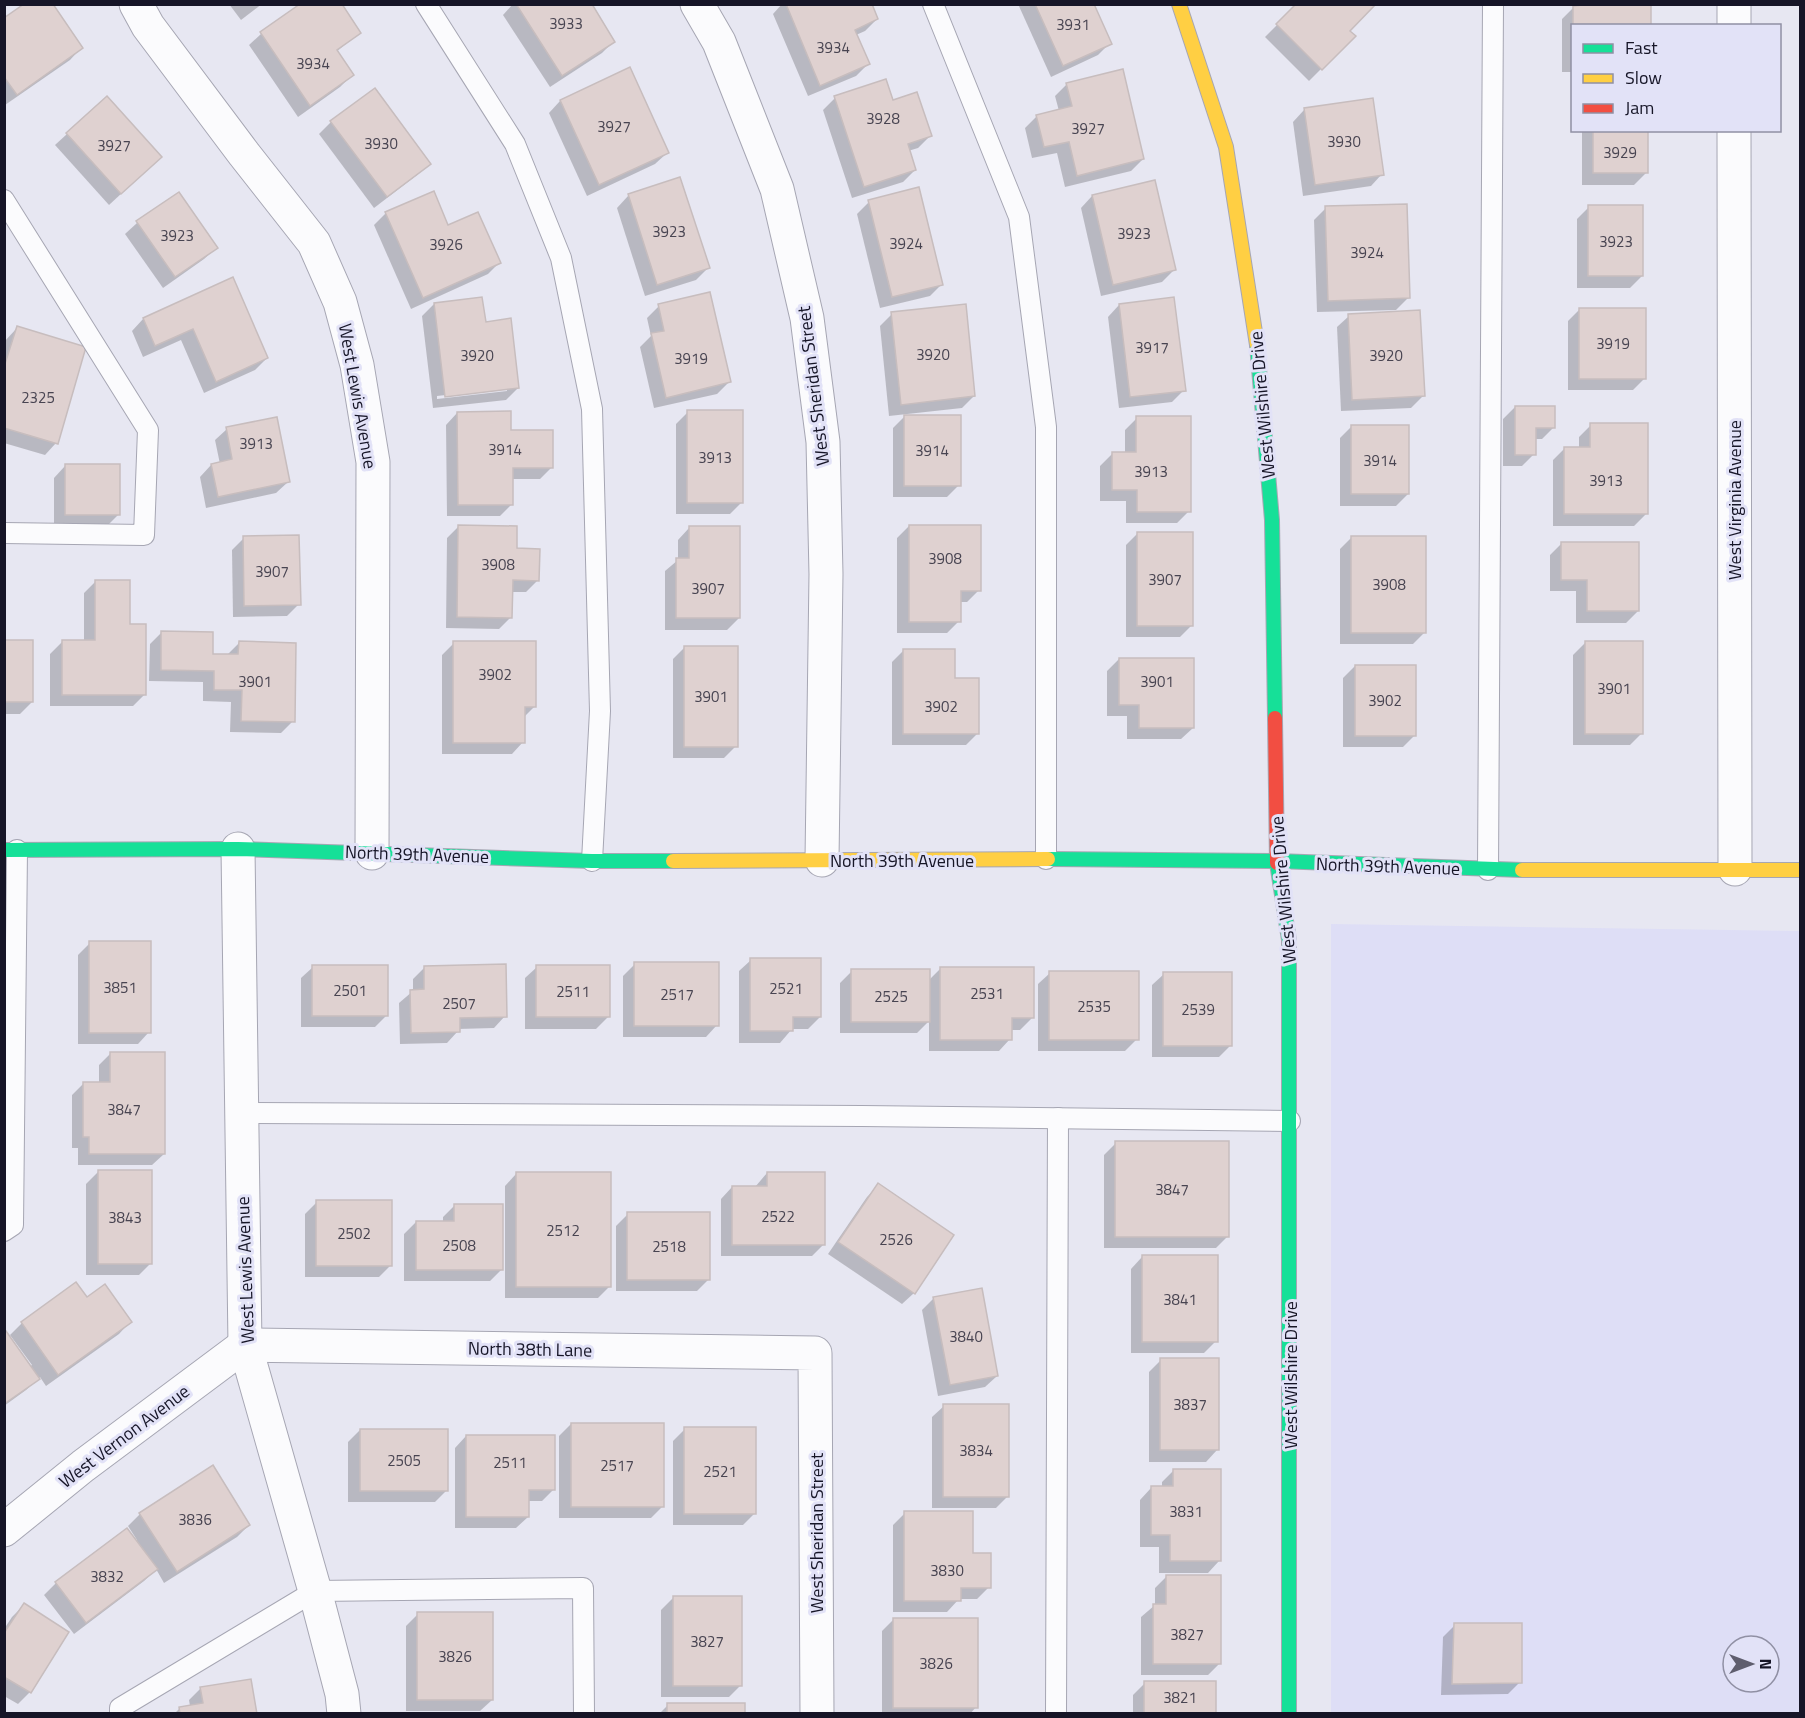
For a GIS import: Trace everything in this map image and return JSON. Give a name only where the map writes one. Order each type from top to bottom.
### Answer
[{"type":"street","name":"West Lewis Avenue","points":[[136,4],[148,26],[314,243],[340,302],[357,365],[373,462],[372,853]]},
{"type":"street","name":"West Sheridan Street","points":[[697,4],[719,42],[777,189],[807,318],[823,442],[826,574],[822,860]]},
{"type":"street","name":"West Wilshire Drive","points":[[1179,4],[1226,147],[1257,344],[1272,520],[1277,861],[1289,940],[1289,1713]]},
{"type":"street","points":[[1734,4],[1734,24]]},
{"type":"street","name":"West Virginia Avenue","points":[[1734,132],[1735,869]]},
{"type":"street","name":"West Lewis Avenue","points":[[238,849],[245,1345],[315,1591],[342,1694],[344,1713]]},
{"type":"street","name":"North 39th Avenue","points":[[10,850],[238,849],[592,861],[1046,859],[1277,861],[1488,870],[1800,870]]},
{"type":"street","name":"North 38th Lane","points":[[245,1345],[815,1353]]},
{"type":"street","name":"West Vernon Avenue","points":[[4,1530],[83,1466],[245,1345]]},
{"type":"street","name":"West Sheridan Street","points":[[815,1353],[817,1713]]},
{"type":"lane","points":[[426,4],[515,144],[561,258],[592,409],[600,711],[592,861]]},
{"type":"lane","points":[[933,4],[1019,217],[1046,427],[1046,859]]},
{"type":"lane","points":[[1488,870],[1493,4]]},
{"type":"lane","points":[[4,200],[148,430],[144,535],[4,533]]},
{"type":"lane","points":[[4,1231],[13,1225],[10,850]]},
{"type":"lane","points":[[242,1113],[1290,1121]]},
{"type":"lane","points":[[1056,1713],[1058,1118]]},
{"type":"lane","points":[[120,1713],[120,1708],[315,1591],[583,1588],[584,1713]]},
{"type":"shaded area","points":[[1331,924],[1800,931],[1800,1713],[1331,1714]]},
{"type":"building","points":[[24,4],[53,4],[83,48],[17,95],[4,77],[4,18]]},
{"type":"building","points":[[300,4],[342,4],[361,33],[337,50],[354,75],[310,106],[260,32]]},
{"type":"building","points":[[516,4],[592,4],[615,42],[562,76]]},
{"type":"building","points":[[786,4],[872,4],[878,19],[855,30],[870,64],[820,86]]},
{"type":"building","points":[[1035,4],[1094,4],[1112,44],[1063,66]]},
{"type":"building","points":[[1296,4],[1376,4],[1350,31],[1356,36],[1322,70],[1276,24]]},
{"type":"building","points":[[1651,4],[1651,24],[1573,24],[1573,6]]},
{"type":"building","points":[[630,67],[669,153],[599,185],[560,100]]},
{"type":"building","points":[[1123,69],[1144,159],[1077,176],[1069,142],[1044,147],[1036,115],[1072,106],[1066,83]]},
{"type":"building","points":[[886,79],[893,100],[917,92],[932,136],[908,144],[916,170],[864,187],[834,96]]},
{"type":"building","points":[[375,88],[431,164],[387,197],[330,121]]},
{"type":"building","points":[[107,96],[162,157],[121,194],[66,133]]},
{"type":"building","points":[[1373,98],[1384,175],[1315,185],[1304,108]]},
{"type":"building","points":[[1593,132],[1648,132],[1648,173],[1593,173]]},
{"type":"building","points":[[680,177],[710,268],[657,285],[628,194]]},
{"type":"building","points":[[1155,180],[1176,270],[1113,285],[1092,195]]},
{"type":"building","points":[[919,187],[943,285],[892,297],[868,200]]},
{"type":"building","points":[[434,191],[448,225],[478,212],[501,263],[423,298],[385,212]]},
{"type":"building","points":[[179,192],[218,248],[175,277],[136,221]]},
{"type":"building","points":[[1407,204],[1410,298],[1328,301],[1325,206]]},
{"type":"building","points":[[1588,205],[1643,205],[1643,276],[1588,276]]},
{"type":"building","points":[[233,277],[268,358],[216,382],[193,329],[155,346],[143,318]]},
{"type":"building","points":[[710,292],[731,382],[666,398],[651,333],[664,331],[658,304]]},
{"type":"building","points":[[482,297],[486,322],[511,318],[519,388],[445,397],[434,303]]},
{"type":"building","points":[[1174,297],[1186,391],[1130,397],[1119,304]]},
{"type":"building","points":[[966,304],[975,396],[901,405],[891,312]]},
{"type":"building","points":[[1579,308],[1646,308],[1646,379],[1579,379]]},
{"type":"building","points":[[1420,310],[1425,396],[1352,400],[1348,314]]},
{"type":"building","points":[[17,326],[86,347],[58,444],[4,428],[4,367]]},
{"type":"building","points":[[1515,406],[1555,406],[1555,428],[1536,428],[1536,455],[1515,455]]},
{"type":"building","points":[[687,410],[743,410],[743,503],[687,503]]},
{"type":"building","points":[[511,411],[511,430],[553,430],[553,468],[513,468],[513,505],[458,505],[457,412]]},
{"type":"building","points":[[904,415],[961,415],[961,486],[904,486]]},
{"type":"building","points":[[1136,416],[1191,416],[1191,512],[1137,512],[1137,490],[1112,490],[1112,452],[1136,452]]},
{"type":"building","points":[[277,417],[290,482],[218,497],[211,464],[232,459],[226,427]]},
{"type":"building","points":[[1590,423],[1648,423],[1648,514],[1564,514],[1564,447],[1590,447]]},
{"type":"building","points":[[1351,425],[1409,425],[1409,494],[1351,494]]},
{"type":"building","points":[[65,464],[120,464],[120,515],[65,515]]},
{"type":"building","points":[[458,525],[517,526],[517,548],[540,549],[539,581],[513,580],[512,618],[457,617]]},
{"type":"building","points":[[909,525],[981,525],[981,591],[961,591],[961,622],[909,622]]},
{"type":"building","points":[[689,526],[740,526],[740,618],[676,618],[676,558],[689,558]]},
{"type":"building","points":[[1137,532],[1193,532],[1193,626],[1137,626]]},
{"type":"building","points":[[299,535],[301,605],[244,606],[243,536]]},
{"type":"building","points":[[1351,536],[1426,536],[1426,633],[1351,633]]},
{"type":"building","points":[[1561,542],[1639,542],[1639,611],[1587,611],[1587,580],[1561,580]]},
{"type":"building","points":[[95,580],[130,580],[130,624],[146,624],[146,695],[62,695],[62,640],[95,640]]},
{"type":"building","points":[[161,631],[213,632],[213,654],[238,654],[239,641],[296,643],[295,722],[241,721],[242,690],[214,690],[214,671],[161,670]]},
{"type":"building","points":[[4,640],[33,640],[33,702],[4,702]]},
{"type":"building","points":[[453,641],[536,641],[536,707],[525,707],[525,743],[453,743]]},
{"type":"building","points":[[1585,641],[1643,641],[1643,734],[1585,734]]},
{"type":"building","points":[[684,646],[738,646],[738,747],[684,747]]},
{"type":"building","points":[[903,649],[955,649],[955,678],[979,678],[979,734],[903,734]]},
{"type":"building","points":[[1119,658],[1194,658],[1194,728],[1139,728],[1139,705],[1119,705]]},
{"type":"building","points":[[1355,665],[1416,665],[1416,736],[1355,736]]},
{"type":"building","points":[[89,941],[151,941],[151,1033],[89,1033]]},
{"type":"building","points":[[750,958],[821,958],[821,1017],[793,1017],[793,1031],[750,1031]]},
{"type":"building","points":[[634,962],[719,962],[719,1026],[634,1026]]},
{"type":"building","points":[[506,964],[507,1017],[460,1018],[460,1032],[411,1033],[410,990],[424,989],[424,966]]},
{"type":"building","points":[[312,965],[388,965],[388,1016],[312,1016]]},
{"type":"building","points":[[536,965],[610,965],[610,1017],[536,1017]]},
{"type":"building","points":[[940,967],[1034,967],[1034,1018],[1012,1018],[1012,1040],[940,1040]]},
{"type":"building","points":[[851,969],[930,969],[930,1022],[851,1022]]},
{"type":"building","points":[[1049,971],[1139,971],[1139,1040],[1049,1040]]},
{"type":"building","points":[[1163,972],[1232,972],[1232,1046],[1163,1046]]},
{"type":"building","points":[[110,1052],[165,1052],[165,1154],[89,1154],[89,1137],[83,1137],[83,1082],[110,1082]]},
{"type":"building","points":[[1115,1141],[1229,1141],[1229,1237],[1115,1237]]},
{"type":"building","points":[[98,1170],[152,1170],[152,1264],[98,1264]]},
{"type":"building","points":[[516,1172],[611,1172],[611,1287],[516,1287]]},
{"type":"building","points":[[767,1172],[825,1172],[825,1245],[732,1245],[732,1186],[767,1186]]},
{"type":"building","points":[[878,1183],[954,1235],[915,1294],[838,1242]]},
{"type":"building","points":[[316,1200],[392,1200],[392,1266],[316,1266]]},
{"type":"building","points":[[454,1204],[503,1204],[503,1270],[416,1270],[416,1221],[454,1221]]},
{"type":"building","points":[[627,1212],[710,1212],[710,1280],[627,1280]]},
{"type":"building","points":[[1142,1255],[1218,1255],[1218,1342],[1142,1342]]},
{"type":"building","points":[[76,1282],[87,1297],[105,1284],[132,1322],[58,1375],[21,1322]]},
{"type":"building","points":[[982,1288],[998,1376],[950,1385],[933,1297]]},
{"type":"building","points":[[6,1331],[40,1379],[4,1404],[4,1332]]},
{"type":"building","points":[[1160,1358],[1219,1358],[1219,1450],[1160,1450]]},
{"type":"building","points":[[943,1404],[1009,1404],[1009,1497],[943,1497]]},
{"type":"building","points":[[571,1423],[664,1423],[664,1507],[571,1507]]},
{"type":"building","points":[[684,1427],[756,1427],[756,1514],[684,1514]]},
{"type":"building","points":[[360,1429],[448,1429],[448,1491],[360,1491]]},
{"type":"building","points":[[466,1435],[555,1435],[555,1490],[529,1490],[529,1517],[466,1517]]},
{"type":"building","points":[[213,1465],[250,1525],[177,1572],[139,1513]]},
{"type":"building","points":[[1173,1469],[1221,1469],[1221,1561],[1170,1561],[1170,1535],[1151,1535],[1151,1486],[1173,1486]]},
{"type":"building","points":[[904,1511],[973,1511],[973,1553],[991,1553],[991,1588],[961,1588],[961,1601],[904,1601]]},
{"type":"building","points":[[127,1528],[158,1569],[86,1623],[55,1582]]},
{"type":"building","points":[[1166,1575],[1221,1575],[1221,1664],[1153,1664],[1153,1604],[1166,1604]]},
{"type":"building","points":[[673,1596],[742,1596],[742,1686],[673,1686]]},
{"type":"building","points":[[24,1603],[69,1632],[31,1693],[4,1677],[4,1633]]},
{"type":"building","points":[[417,1612],[493,1612],[493,1700],[417,1700]]},
{"type":"building","points":[[893,1618],[978,1618],[978,1708],[893,1708]]},
{"type":"building","points":[[1454,1623],[1522,1623],[1522,1683],[1452,1684]]},
{"type":"building","points":[[251,1679],[257,1714],[180,1714],[179,1707],[203,1703],[200,1687]]},
{"type":"building","points":[[1144,1681],[1216,1681],[1216,1714],[1144,1714]]},
{"type":"building","points":[[667,1703],[745,1703],[745,1714],[667,1714]]},
{"type":"traffic: fast","points":[[1257,345],[1272,520],[1275,718]]},
{"type":"traffic: fast","points":[[4,850],[238,849],[592,861],[673,861]]},
{"type":"traffic: fast","points":[[1048,859],[1277,861],[1522,870]]},
{"type":"traffic: fast","points":[[1277,863],[1289,940],[1289,1714]]},
{"type":"traffic: slow","points":[[1179,4],[1226,147],[1257,345]]},
{"type":"traffic: slow","points":[[673,861],[1048,859]]},
{"type":"traffic: slow","points":[[1522,870],[1800,870]]},
{"type":"traffic: jam","points":[[1275,718],[1277,863]]}]
